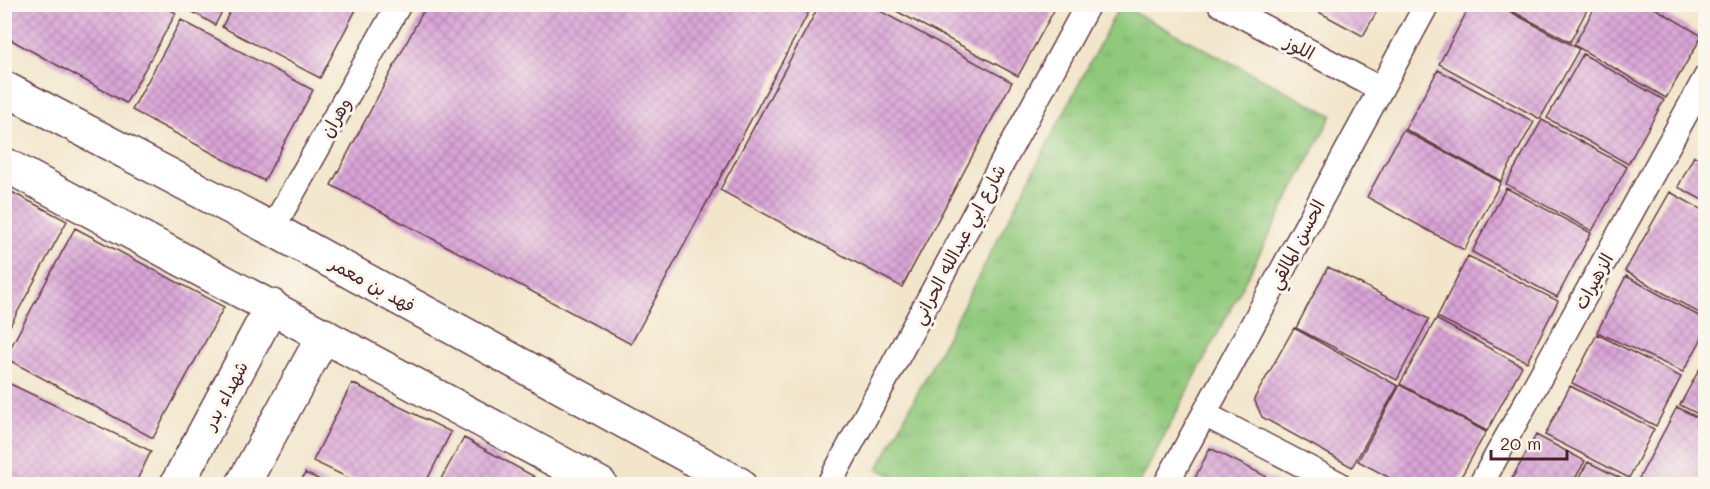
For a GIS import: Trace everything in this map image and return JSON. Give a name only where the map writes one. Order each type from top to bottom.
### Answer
[{"type":"street","name":"وهران","points":[[272,230],[399,4]]},
{"type":"street","name":"شارع ابي عبدالله الحراني","points":[[829,484],[1088,4]]},
{"type":"street","name":"اللوز","points":[[1220,4],[1380,89]]},
{"type":"street","name":"الحسن المالقي","points":[[1166,484],[1427,4]]},
{"type":"street","name":"الزهيرات","points":[[1481,484],[1706,77]]},
{"type":"street","name":"فهد بن معمر","points":[[4,88],[272,230],[740,484]]},
{"type":"street","points":[[4,164],[272,306],[579,480]]},
{"type":"street","name":"شهداء بدر","points":[[177,484],[272,306]]},
{"type":"street","points":[[243,484],[324,335]]},
{"type":"street","points":[[252,342],[288,337],[303,373]]},
{"type":"street","points":[[1204,414],[1339,484]]},
{"type":"green space","points":[[1120,5],[1332,115],[1139,484],[908,484],[878,469]]},
{"type":"building","points":[[9,4],[160,4],[176,13],[126,103],[4,36],[4,13]]},
{"type":"building","points":[[179,4],[226,4],[215,25]]},
{"type":"building","points":[[234,4],[359,4],[320,78],[222,27]]},
{"type":"building","points":[[427,4],[813,4],[631,344],[331,185]]},
{"type":"building","points":[[820,4],[867,4],[1012,82],[902,287],[720,190]]},
{"type":"building","points":[[1304,4],[1381,4],[1363,36]]},
{"type":"building","points":[[1471,4],[1496,4],[1579,49],[1540,119],[1439,64]]},
{"type":"building","points":[[1499,4],[1590,4],[1570,42]]},
{"type":"building","points":[[1597,4],[1648,4],[1702,36],[1666,98],[1574,45]]},
{"type":"building","points":[[885,5],[1057,5],[1018,76]]},
{"type":"building","points":[[181,20],[313,90],[264,181],[132,110]]},
{"type":"building","points":[[1583,54],[1664,100],[1628,164],[1547,118]]},
{"type":"building","points":[[1438,70],[1534,122],[1501,181],[1405,129]]},
{"type":"building","points":[[1542,120],[1627,167],[1592,231],[1506,184]]},
{"type":"building","points":[[1403,130],[1501,182],[1464,250],[1367,197]]},
{"type":"building","points":[[1694,156],[1706,162],[1706,202],[1678,187]]},
{"type":"building","points":[[4,188],[67,221],[4,337]]},
{"type":"building","points":[[1506,188],[1591,233],[1557,297],[1472,252]]},
{"type":"building","points":[[1670,192],[1706,212],[1706,317],[1625,271]]},
{"type":"building","points":[[75,228],[224,307],[153,438],[5,358]]},
{"type":"building","points":[[1468,256],[1558,301],[1527,362],[1437,317]]},
{"type":"building","points":[[1328,267],[1429,319],[1397,380],[1296,328]]},
{"type":"building","points":[[1626,276],[1706,320],[1706,331],[1683,372],[1597,332]]},
{"type":"building","points":[[1436,319],[1522,366],[1487,431],[1400,384]]},
{"type":"building","points":[[1294,328],[1398,386],[1352,467],[1262,417],[1254,399]]},
{"type":"building","points":[[1597,334],[1681,377],[1656,426],[1572,383]]},
{"type":"building","points":[[1706,357],[1706,418],[1680,405]]},
{"type":"building","points":[[4,381],[151,451],[135,484],[4,484]]},
{"type":"building","points":[[352,383],[451,432],[425,484],[361,484],[313,461]]},
{"type":"building","points":[[1400,385],[1486,432],[1457,484],[1401,484],[1358,461]]},
{"type":"building","points":[[1570,386],[1654,429],[1629,478],[1545,435]]},
{"type":"building","points":[[1677,407],[1706,422],[1706,484],[1636,484]]},
{"type":"building","points":[[1536,435],[1585,461],[1572,484],[1509,484]]},
{"type":"building","points":[[464,438],[535,477],[530,484],[438,484]]},
{"type":"building","points":[[1210,448],[1281,484],[1192,484]]},
{"type":"building","points":[[1588,462],[1632,484],[1575,484]]},
{"type":"building","points":[[305,473],[329,484],[300,484]]}]
